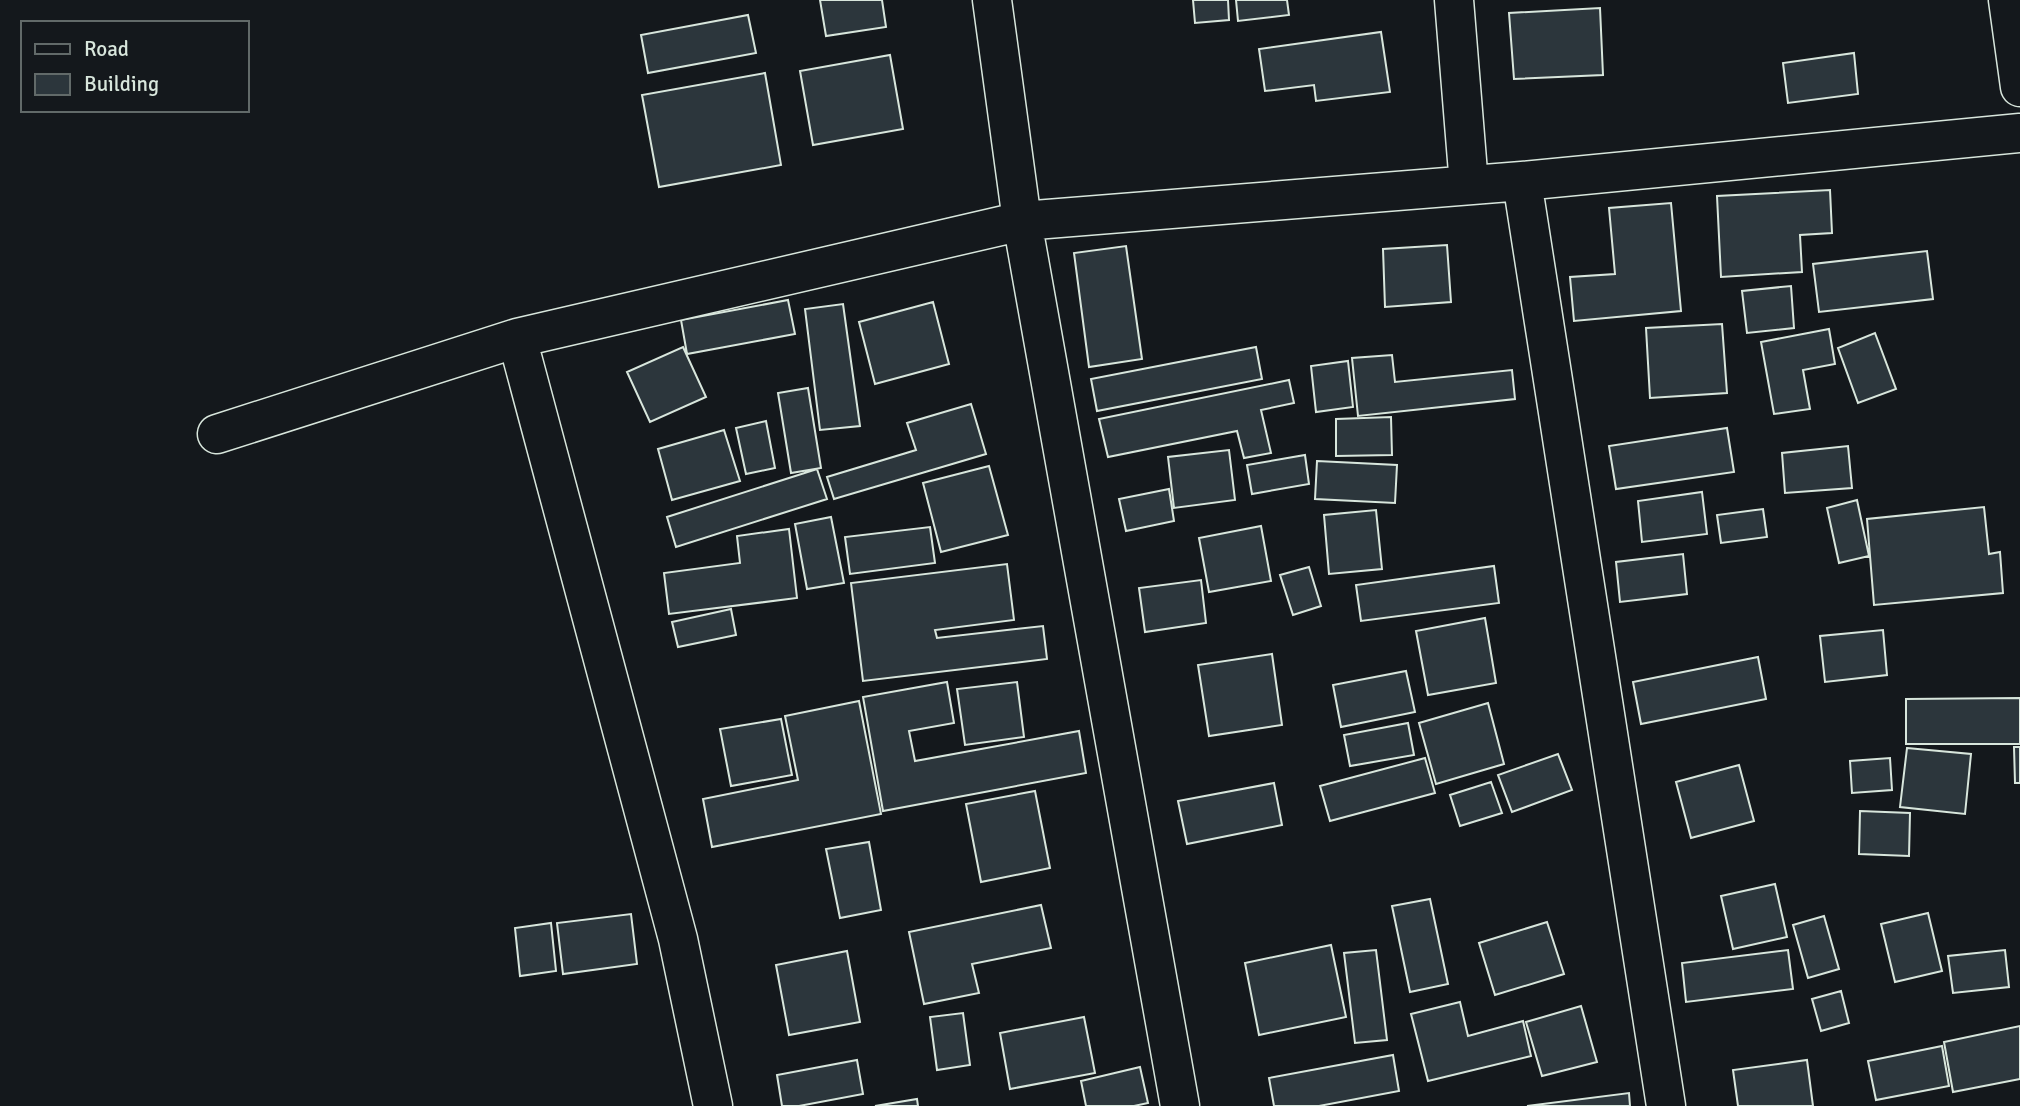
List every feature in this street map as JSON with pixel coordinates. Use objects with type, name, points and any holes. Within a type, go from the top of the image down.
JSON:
[{"type":"street","points":[[992,0],[1022,221],[1180,1106]]},
{"type":"street","points":[[1454,0],[1469,185]]},
{"type":"street","points":[[2008,0],[2020,87]]},
{"type":"street","points":[[217,434],[517,338],[1022,221],[1522,181],[2020,133]]},
{"type":"street","points":[[1522,181],[1666,1106]]},
{"type":"street","points":[[517,338],[678,939],[713,1106]]},
{"type":"building","points":[[820,0],[882,0],[886,27],[826,36]]},
{"type":"building","points":[[1193,0],[1228,0],[1229,20],[1195,23]]},
{"type":"building","points":[[1236,0],[1287,0],[1289,15],[1238,21]]},
{"type":"building","points":[[1600,8],[1603,75],[1514,79],[1509,13]]},
{"type":"building","points":[[748,15],[756,53],[648,73],[641,35]]},
{"type":"building","points":[[1381,32],[1390,92],[1316,101],[1314,85],[1265,91],[1259,49]]},
{"type":"building","points":[[1854,53],[1858,94],[1788,103],[1783,63]]},
{"type":"building","points":[[890,55],[903,129],[813,145],[800,71]]},
{"type":"building","points":[[765,73],[781,165],[659,187],[642,95]]},
{"type":"building","points":[[1830,190],[1832,233],[1800,235],[1802,272],[1721,277],[1717,196]]},
{"type":"building","points":[[1671,203],[1681,311],[1574,321],[1570,277],[1615,274],[1609,208]]},
{"type":"building","points":[[1447,245],[1451,302],[1385,307],[1383,249]]},
{"type":"building","points":[[1126,246],[1142,359],[1089,367],[1074,253]]},
{"type":"building","points":[[1927,251],[1933,299],[1819,312],[1813,264]]},
{"type":"building","points":[[1791,286],[1794,328],[1747,333],[1742,291]]},
{"type":"building","points":[[788,300],[795,334],[687,354],[681,320]]},
{"type":"building","points":[[933,302],[949,364],[875,384],[859,322]]},
{"type":"building","points":[[843,304],[860,426],[820,430],[805,309]]},
{"type":"building","points":[[1722,324],[1727,393],[1650,398],[1646,328]]},
{"type":"building","points":[[1829,329],[1835,364],[1803,370],[1810,409],[1774,414],[1761,342]]},
{"type":"building","points":[[1875,333],[1896,389],[1858,403],[1838,348]]},
{"type":"building","points":[[683,347],[706,397],[650,422],[627,372]]},
{"type":"building","points":[[1256,347],[1262,379],[1097,411],[1091,379]]},
{"type":"building","points":[[1392,355],[1395,382],[1512,370],[1515,399],[1358,416],[1352,358]]},
{"type":"building","points":[[1348,361],[1353,407],[1316,412],[1311,366]]},
{"type":"building","points":[[1289,380],[1294,403],[1261,410],[1271,453],[1244,458],[1237,431],[1108,457],[1099,419]]},
{"type":"building","points":[[808,388],[821,468],[791,473],[778,393]]},
{"type":"building","points":[[971,404],[986,454],[834,499],[827,477],[916,450],[907,423]]},
{"type":"building","points":[[1391,417],[1392,455],[1336,456],[1336,419]]},
{"type":"building","points":[[766,421],[775,468],[746,474],[736,428]]},
{"type":"building","points":[[1727,428],[1734,472],[1616,489],[1609,446]]},
{"type":"building","points":[[724,430],[740,481],[672,500],[658,449]]},
{"type":"building","points":[[1848,446],[1852,488],[1785,493],[1782,453]]},
{"type":"building","points":[[1229,450],[1235,500],[1174,508],[1168,457]]},
{"type":"building","points":[[1305,455],[1309,484],[1252,494],[1247,465]]},
{"type":"building","points":[[1317,461],[1397,465],[1395,503],[1315,499]]},
{"type":"building","points":[[989,466],[1008,535],[941,552],[923,483]]},
{"type":"building","points":[[817,469],[827,499],[676,547],[667,517]]},
{"type":"building","points":[[1169,489],[1174,521],[1126,531],[1119,499]]},
{"type":"building","points":[[1702,492],[1707,534],[1642,542],[1638,501]]},
{"type":"building","points":[[1857,500],[1869,556],[1839,563],[1827,508]]},
{"type":"building","points":[[1984,507],[1989,554],[2000,552],[2003,593],[1874,605],[1867,519]]},
{"type":"building","points":[[1763,509],[1767,537],[1721,543],[1717,515]]},
{"type":"building","points":[[1376,510],[1382,569],[1329,574],[1324,515]]},
{"type":"building","points":[[831,517],[844,583],[807,589],[795,524]]},
{"type":"building","points":[[1261,526],[1271,581],[1209,592],[1199,538]]},
{"type":"building","points":[[930,527],[935,563],[850,574],[845,537]]},
{"type":"building","points":[[789,529],[797,598],[669,614],[664,573],[740,563],[737,536]]},
{"type":"building","points":[[1683,554],[1687,594],[1620,602],[1616,562]]},
{"type":"building","points":[[1007,564],[1014,620],[935,630],[937,638],[1043,626],[1047,659],[863,681],[851,583]]},
{"type":"building","points":[[1494,566],[1499,603],[1361,621],[1356,585]]},
{"type":"building","points":[[1309,567],[1321,606],[1293,615],[1280,575]]},
{"type":"building","points":[[1201,580],[1206,623],[1145,632],[1139,588]]},
{"type":"building","points":[[731,609],[736,635],[678,647],[672,622]]},
{"type":"building","points":[[1485,618],[1496,683],[1428,695],[1416,631]]},
{"type":"building","points":[[1883,630],[1887,675],[1825,682],[1820,636]]},
{"type":"building","points":[[1272,654],[1282,725],[1209,736],[1198,665]]},
{"type":"building","points":[[1758,657],[1766,699],[1641,724],[1633,682]]},
{"type":"building","points":[[1406,671],[1415,712],[1341,727],[1333,685]]},
{"type":"building","points":[[947,682],[954,723],[909,731],[915,761],[1079,731],[1086,773],[883,811],[863,697]]},
{"type":"building","points":[[1017,682],[1024,737],[965,745],[957,689]]},
{"type":"building","points":[[2020,698],[2020,744],[1906,744],[1906,699]]},
{"type":"building","points":[[859,701],[881,814],[712,847],[703,799],[798,780],[785,716]]},
{"type":"building","points":[[1488,703],[1504,764],[1436,784],[1419,723]]},
{"type":"building","points":[[781,719],[792,775],[731,786],[720,729]]},
{"type":"building","points":[[1408,723],[1414,755],[1350,766],[1344,735]]},
{"type":"building","points":[[2014,747],[2020,747],[2020,783],[2015,783]]},
{"type":"building","points":[[1907,748],[1971,754],[1965,814],[1900,807]]},
{"type":"building","points":[[1558,754],[1572,790],[1512,812],[1498,775]]},
{"type":"building","points":[[1425,758],[1435,793],[1330,821],[1320,786]]},
{"type":"building","points":[[1890,758],[1892,790],[1852,793],[1850,761]]},
{"type":"building","points":[[1739,765],[1754,821],[1691,838],[1676,782]]},
{"type":"building","points":[[1491,782],[1502,813],[1460,826],[1450,795]]},
{"type":"building","points":[[1274,783],[1282,825],[1187,844],[1178,801]]},
{"type":"building","points":[[1035,791],[1050,868],[981,882],[966,804]]},
{"type":"building","points":[[1860,811],[1910,813],[1909,856],[1859,854]]},
{"type":"building","points":[[869,842],[881,910],[840,918],[826,849]]},
{"type":"building","points":[[1775,884],[1787,937],[1733,949],[1721,896]]},
{"type":"building","points":[[1430,899],[1448,984],[1410,992],[1392,906]]},
{"type":"building","points":[[1041,905],[1051,948],[972,964],[979,993],[924,1004],[909,932]]},
{"type":"building","points":[[1928,913],[1942,971],[1895,982],[1881,924]]},
{"type":"building","points":[[631,914],[637,964],[563,974],[557,923]]},
{"type":"building","points":[[1824,916],[1839,969],[1808,978],[1793,925]]},
{"type":"building","points":[[1547,922],[1564,974],[1495,995],[1479,943]]},
{"type":"building","points":[[551,923],[556,971],[520,976],[515,928]]},
{"type":"building","points":[[1331,945],[1346,1017],[1259,1035],[1245,963]]},
{"type":"building","points":[[1376,950],[1387,1040],[1355,1043],[1344,953]]},
{"type":"building","points":[[1788,950],[1793,989],[1686,1002],[1682,963]]},
{"type":"building","points":[[2005,950],[2009,987],[1953,993],[1948,956]]},
{"type":"building","points":[[847,951],[860,1022],[789,1035],[776,965]]},
{"type":"building","points":[[1841,991],[1849,1023],[1821,1031],[1812,999]]},
{"type":"building","points":[[1460,1002],[1468,1036],[1523,1021],[1531,1056],[1428,1081],[1411,1014]]},
{"type":"building","points":[[1581,1006],[1597,1062],[1542,1076],[1526,1022]]},
{"type":"building","points":[[963,1013],[970,1065],[937,1070],[930,1017]]},
{"type":"building","points":[[1084,1017],[1095,1073],[1010,1089],[1000,1033]]},
{"type":"building","points":[[2020,1026],[2020,1079],[1953,1092],[1944,1042]]},
{"type":"building","points":[[1942,1046],[1949,1086],[1876,1100],[1868,1061]]},
{"type":"building","points":[[1393,1055],[1399,1091],[1319,1106],[1274,1106],[1269,1078]]},
{"type":"building","points":[[857,1060],[863,1094],[799,1106],[782,1106],[777,1075]]},
{"type":"building","points":[[1807,1060],[1813,1106],[1738,1106],[1733,1070]]},
{"type":"building","points":[[1140,1067],[1148,1103],[1134,1106],[1086,1106],[1081,1081]]},
{"type":"building","points":[[1629,1093],[1630,1106],[1527,1106]]},
{"type":"building","points":[[917,1099],[918,1106],[875,1106]]}]
